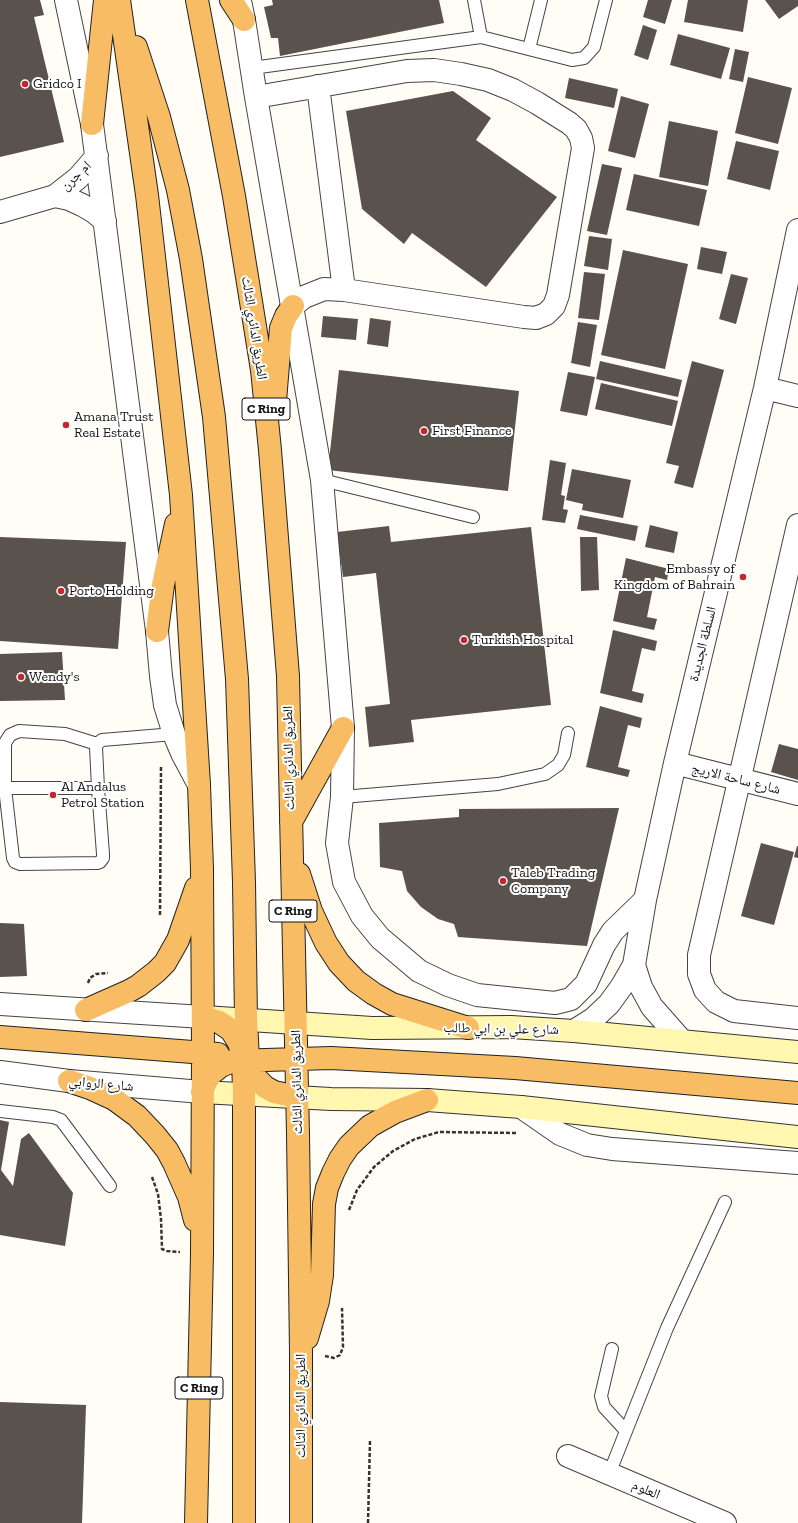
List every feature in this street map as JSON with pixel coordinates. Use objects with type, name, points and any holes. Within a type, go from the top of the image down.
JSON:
[{"type":"highway","points":[[92,124],[105,0]]},
{"type":"highway","points":[[120,0],[159,117],[178,190],[191,259],[214,417],[237,678],[244,882],[246,1019],[244,1094],[244,1523]]},
{"type":"highway","name":"C Ring","points":[[120,0],[147,195],[181,496],[199,785],[202,869],[203,1053],[202,1254],[196,1523]]},
{"type":"highway","name":"الطريق الدائري الثالث","points":[[197,0],[238,220],[262,370],[288,676],[296,1023],[301,1352],[301,1523]]},
{"type":"highway","points":[[231,0],[242,10]]},
{"type":"highway","points":[[270,450],[281,328],[286,316],[293,306]]},
{"type":"highway","points":[[157,630],[181,496]]},
{"type":"highway","points":[[291,823],[343,728]]},
{"type":"highway","points":[[292,850],[314,917],[332,954],[348,974],[363,987],[392,1004],[468,1028]]},
{"type":"highway","points":[[86,1010],[129,991],[147,980],[165,963],[178,940],[202,869]]},
{"type":"highway","points":[[203,1017],[218,1022],[231,1030],[239,1043],[254,1076],[265,1087],[274,1092],[297,1097]]},
{"type":"highway","points":[[202,1092],[206,1082],[214,1071],[221,1066],[267,1052],[279,1046],[296,1023]]},
{"type":"highway","points":[[0,1037],[203,1053],[245,1058],[331,1058],[515,1068],[798,1093]]},
{"type":"highway","points":[[69,1081],[103,1094],[125,1106],[137,1116],[167,1150],[189,1197],[194,1212],[202,1254]]},
{"type":"highway","points":[[301,1352],[311,1327],[318,1301],[322,1275],[324,1204],[327,1188],[333,1173],[349,1146],[370,1126],[395,1112],[427,1100]]},
{"type":"main road","name":"شارع علي بن ابي طالب","points":[[203,1017],[372,1028],[511,1027],[574,1031],[798,1052]]},
{"type":"main road","points":[[202,1092],[297,1097],[427,1100],[522,1107],[798,1137]]},
{"type":"street","points":[[66,0],[92,124],[97,156],[157,630],[167,735],[182,753],[199,785]]},
{"type":"street","points":[[242,10],[322,480],[343,728],[342,797],[337,843],[344,882],[362,916],[380,938],[419,971],[448,985],[477,995],[555,1003],[571,999],[586,984],[604,945],[613,932],[645,900]]},
{"type":"street","points":[[256,97],[407,71],[434,70],[461,74],[488,80],[513,90],[537,103],[568,123],[576,130],[581,138],[583,148],[558,295],[554,306],[546,314],[536,318],[524,317],[344,290],[324,289],[304,297],[293,306]]},
{"type":"street","points":[[318,86],[344,290]]},
{"type":"street","name":"ام جرن","points":[[0,212],[55,196],[78,178],[97,156]]},
{"type":"street","name":"ام جرن","points":[[55,196],[69,199],[82,205],[105,221]]},
{"type":"street","name":"السلطة الجديدة","points":[[574,1031],[593,1019],[609,1004],[622,986],[634,965],[645,900],[675,764],[765,388],[798,230]]},
{"type":"street","points":[[765,388],[798,396]]},
{"type":"street","points":[[798,525],[738,779],[699,955],[699,974],[705,990],[716,1002],[734,1011],[798,1018]]},
{"type":"street","name":"شارع ساحة الاريج","points":[[675,764],[798,794]]},
{"type":"street","name":"السلطة الجديدة","points":[[634,965],[641,987],[652,1007],[682,1041]]},
{"type":"street","points":[[0,1004],[203,1017]]},
{"type":"street","name":"شارع الروابي","points":[[0,1072],[69,1081],[202,1092]]},
{"type":"street","points":[[522,1107],[560,1134],[587,1145],[612,1149],[798,1163]]},
{"type":"street","name":"العلوم","points":[[568,1456],[725,1523]]},
{"type":"lane","points":[[474,0],[481,37]]},
{"type":"lane","points":[[529,49],[541,0]]},
{"type":"lane","points":[[252,68],[481,37],[572,60],[584,58],[594,47],[606,0]]},
{"type":"lane","points":[[322,480],[473,517]]},
{"type":"lane","points":[[97,744],[65,734],[18,731],[10,735],[5,743],[2,788],[13,858],[15,862],[20,864],[97,863],[102,860],[97,744],[102,740],[167,735]]},
{"type":"lane","points":[[342,797],[498,784],[545,774],[558,765],[564,755],[568,733]]},
{"type":"lane","points":[[2,788],[98,788]]},
{"type":"lane","points":[[0,1110],[53,1117],[61,1120],[110,1186]]},
{"type":"lane","points":[[608,1474],[667,1328],[725,1202]]},
{"type":"lane","points":[[612,1349],[601,1396],[604,1407],[626,1431]]},
{"type":"path","points":[[160,919],[167,735]]},
{"type":"path","points":[[86,1010],[90,978],[96,974],[112,973]]},
{"type":"path","points":[[348,1210],[357,1190],[374,1167],[393,1151],[415,1139],[438,1132],[522,1133]]},
{"type":"path","points":[[150,1171],[158,1194],[162,1249],[167,1251],[202,1254]]},
{"type":"path","points":[[301,1352],[334,1358],[340,1355],[343,1347],[342,1300]]},
{"type":"path","points":[[368,1523],[370,1442]]},
{"type":"building","name":"Gridco I","points":[[0,0],[40,0],[44,15],[34,17],[64,142],[0,157]]},
{"type":"building","points":[[272,0],[439,0],[444,23],[280,56],[278,38],[271,38],[264,7],[273,5]]},
{"type":"building","points":[[648,0],[672,0],[665,24],[643,17]]},
{"type":"building","points":[[688,0],[748,0],[743,32],[684,22]]},
{"type":"building","points":[[765,0],[798,0],[798,6],[779,19]]},
{"type":"building","points":[[643,25],[657,30],[648,60],[634,55]]},
{"type":"building","points":[[678,34],[730,48],[721,79],[670,65]]},
{"type":"building","points":[[735,49],[749,52],[743,82],[729,79]]},
{"type":"building","points":[[748,77],[792,88],[778,144],[735,133]]},
{"type":"building","points":[[569,78],[618,89],[614,108],[565,98]]},
{"type":"building","points":[[453,91],[491,118],[476,140],[557,197],[486,287],[412,233],[404,244],[362,209],[346,111]]},
{"type":"building","points":[[621,96],[649,104],[635,158],[608,151]]},
{"type":"building","points":[[669,121],[718,131],[708,186],[659,177]]},
{"type":"building","points":[[736,141],[779,151],[770,190],[727,179]]},
{"type":"building","points":[[602,164],[622,168],[607,235],[587,231]]},
{"type":"building","points":[[634,174],[707,190],[699,226],[626,210]]},
{"type":"building","points":[[589,236],[612,239],[608,270],[584,266]]},
{"type":"building","points":[[701,247],[727,252],[722,274],[697,269]]},
{"type":"building","points":[[623,250],[688,264],[665,369],[601,355]]},
{"type":"building","points":[[584,272],[605,274],[599,320],[578,318]]},
{"type":"building","points":[[731,274],[748,278],[736,324],[719,319]]},
{"type":"building","points":[[323,316],[358,319],[356,340],[321,337]]},
{"type":"building","points":[[370,318],[391,321],[388,347],[367,344]]},
{"type":"building","points":[[578,322],[597,325],[590,367],[571,363]]},
{"type":"building","points":[[600,361],[682,380],[678,397],[596,379]]},
{"type":"building","points":[[692,361],[724,370],[693,488],[674,483],[679,466],[666,463]]},
{"type":"building","name":"First Finance","points":[[339,370],[519,391],[508,491],[328,470]]},
{"type":"building","points":[[568,372],[595,377],[587,416],[560,411]]},
{"type":"building","points":[[601,383],[678,401],[672,426],[595,409]]},
{"type":"building","points":[[550,460],[566,463],[561,495],[565,496],[563,509],[568,510],[565,523],[542,520]]},
{"type":"building","points":[[572,469],[631,480],[623,518],[582,510],[583,504],[566,500]]},
{"type":"building","points":[[580,515],[638,526],[635,541],[577,529]]},
{"type":"building","points":[[650,525],[678,532],[674,553],[645,547]]},
{"type":"building","name":"Turkish Hospital","points":[[389,526],[391,542],[531,527],[551,705],[411,720],[414,742],[369,747],[365,707],[390,704],[376,573],[343,577],[337,532]]},
{"type":"building","name":"Porto Holding","points":[[0,537],[126,542],[118,649],[0,641]]},
{"type":"building","points":[[580,537],[597,537],[599,590],[581,591]]},
{"type":"building","points":[[626,558],[669,569],[667,580],[655,577],[647,617],[657,619],[654,630],[613,621]]},
{"type":"building","points":[[613,630],[657,641],[655,651],[642,648],[632,691],[644,694],[642,703],[600,693]]},
{"type":"building","points":[[62,652],[65,700],[0,701],[0,654]]},
{"type":"building","points":[[600,706],[642,718],[640,728],[628,725],[618,767],[630,770],[628,777],[586,767]]},
{"type":"building","points":[[779,744],[798,749],[798,780],[771,772]]},
{"type":"building","name":"Taleb Trading Company","points":[[619,808],[587,946],[458,937],[454,924],[438,919],[421,907],[407,891],[402,871],[380,867],[379,823],[459,817],[459,809]]},
{"type":"building","points":[[761,843],[794,852],[774,925],[741,916]]},
{"type":"building","points":[[798,846],[798,858],[794,857]]},
{"type":"building","points":[[0,923],[24,924],[27,976],[0,977]]},
{"type":"building","points":[[0,1120],[9,1122],[1,1170],[13,1186],[21,1139],[29,1133],[73,1193],[65,1246],[0,1235]]},
{"type":"building","points":[[0,1402],[86,1405],[82,1523],[0,1523]]},
{"type":"place","name":"Gridco I","points":[[25,84]]},
{"type":"place","name":"Amana Trust Real Estate","points":[[66,425]]},
{"type":"place","name":"First Finance","points":[[424,431]]},
{"type":"place","name":"Embassy of Kingdom of Bahrain","points":[[743,577]]},
{"type":"place","name":"Porto Holding","points":[[61,591]]},
{"type":"place","name":"Turkish Hospital","points":[[464,640]]},
{"type":"place","name":"Wendy's","points":[[21,677]]},
{"type":"place","name":"Al Andalus Petrol Station","points":[[53,795]]},
{"type":"place","name":"Taleb Trading Company","points":[[503,881]]}]
